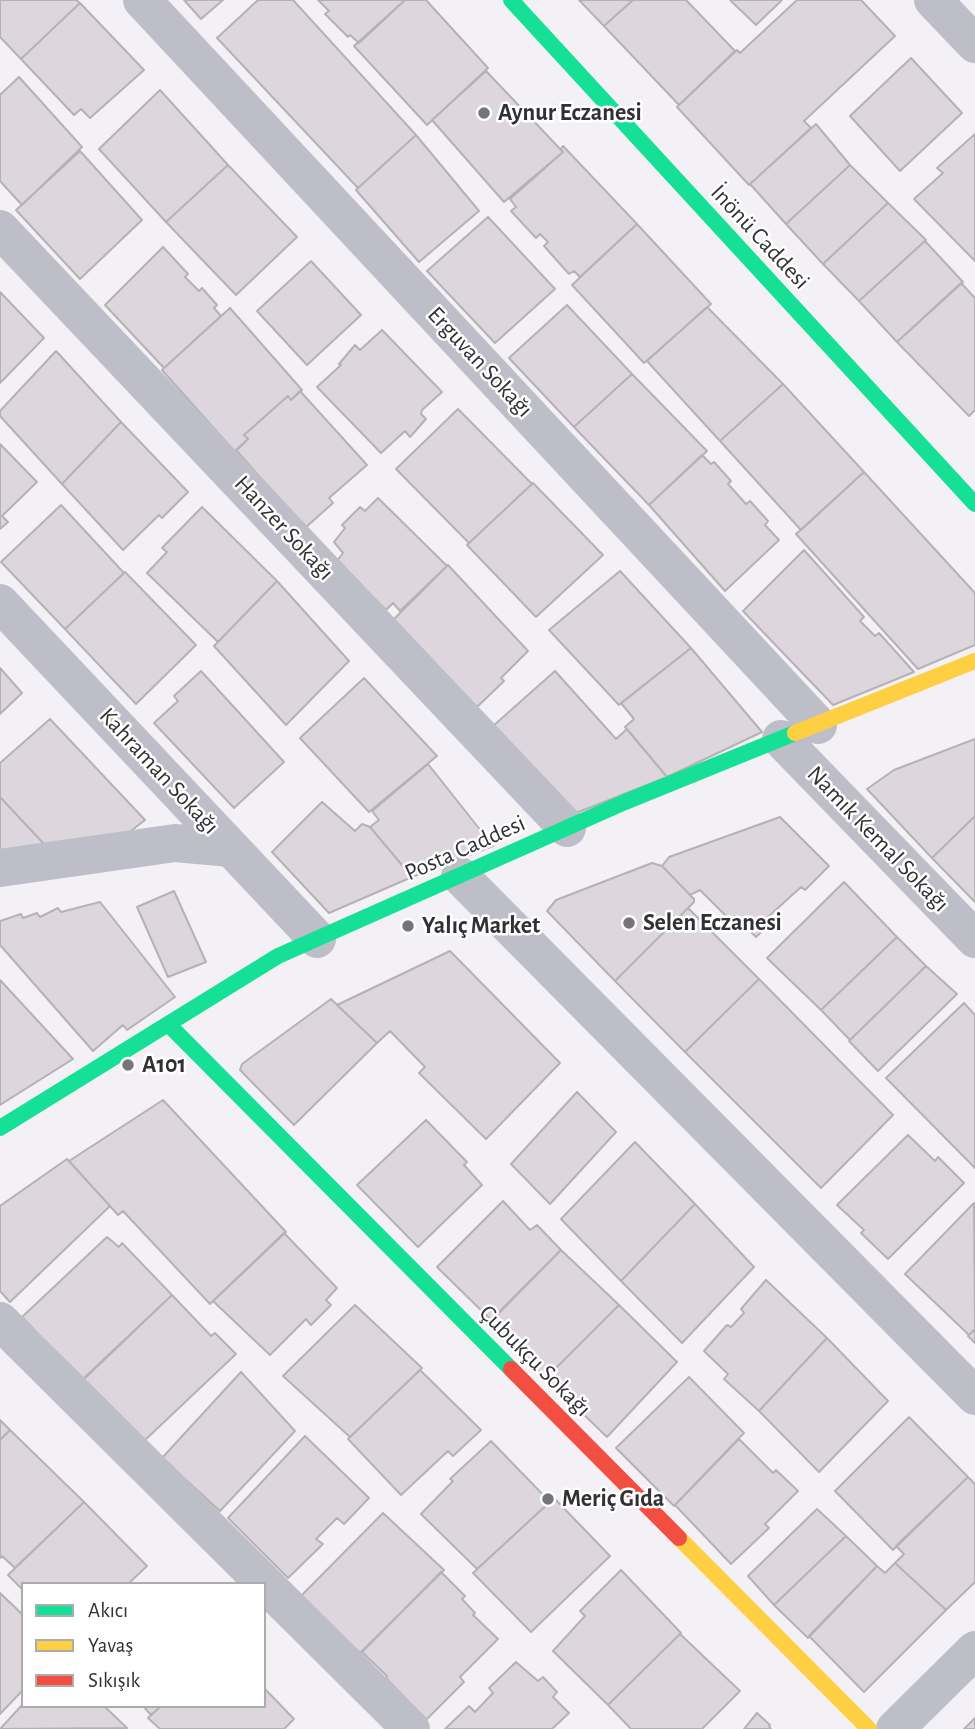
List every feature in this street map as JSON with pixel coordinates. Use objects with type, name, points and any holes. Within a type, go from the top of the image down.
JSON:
[{"type":"street","name":"Erguvan Sokağı","points":[[142,0],[818,725]]},
{"type":"street","name":"İnönü Caddesi","points":[[511,0],[975,504]]},
{"type":"street","points":[[933,0],[975,44]]},
{"type":"street","name":"Hanzer Sokağı","points":[[0,229],[567,828]]},
{"type":"street","name":"Kahraman Sokağı","points":[[0,603],[317,939]]},
{"type":"street","name":"Posta Caddesi","points":[[0,1128],[278,956],[625,802],[975,661]]},
{"type":"street","name":"Namık Kemal Sokağı","points":[[781,739],[975,939]]},
{"type":"street","points":[[0,868],[175,843],[231,848]]},
{"type":"street","points":[[460,876],[975,1396]]},
{"type":"street","name":"Çubukçu Sokağı","points":[[168,1024],[869,1729]]},
{"type":"street","points":[[0,1321],[263,1582]]},
{"type":"street","points":[[266,1585],[411,1729]]},
{"type":"street","points":[[895,1729],[975,1650]]},
{"type":"building","points":[[0,0],[76,0],[80,3],[21,59],[0,37]]},
{"type":"building","points":[[184,0],[223,0],[201,19]]},
{"type":"building","points":[[258,0],[293,0],[416,135],[358,188],[217,38]]},
{"type":"building","points":[[318,0],[405,0],[359,43],[350,35],[348,37],[325,14],[329,11]]},
{"type":"building","points":[[405,0],[426,0],[488,68],[427,125],[354,46]]},
{"type":"building","points":[[579,0],[633,0],[604,26]]},
{"type":"building","points":[[633,0],[686,0],[735,51],[679,105],[604,26]]},
{"type":"building","points":[[730,0],[782,0],[756,25]]},
{"type":"building","points":[[797,0],[861,0],[895,36],[804,121],[811,128],[749,185],[677,107],[737,50],[740,53]]},
{"type":"building","points":[[80,3],[144,70],[90,118],[81,109],[74,115],[21,59]]},
{"type":"building","points":[[911,58],[962,113],[900,171],[850,116]]},
{"type":"building","points":[[486,71],[563,152],[504,202],[432,120]]},
{"type":"building","points":[[19,77],[82,147],[22,205],[0,181],[0,95]]},
{"type":"building","points":[[160,90],[228,165],[166,222],[99,149]]},
{"type":"building","points":[[816,124],[850,165],[786,224],[750,184]]},
{"type":"building","points":[[975,134],[975,261],[914,199],[943,173],[937,168]]},
{"type":"building","points":[[416,135],[479,211],[419,262],[356,190]]},
{"type":"building","points":[[563,146],[637,224],[580,277],[574,271],[569,274],[544,246],[548,242],[540,234],[536,238],[511,211],[516,207],[510,199],[563,152]]},
{"type":"building","points":[[80,151],[142,220],[80,279],[16,210]]},
{"type":"building","points":[[228,165],[297,237],[236,295],[166,222]]},
{"type":"building","points":[[850,165],[888,203],[823,264],[786,224]]},
{"type":"building","points":[[888,203],[926,240],[859,301],[823,264]]},
{"type":"building","points":[[488,217],[555,289],[495,343],[427,271]]},
{"type":"building","points":[[637,224],[711,304],[644,363],[572,285]]},
{"type":"building","points":[[925,241],[963,282],[897,342],[859,301]]},
{"type":"building","points":[[163,247],[188,274],[185,277],[199,291],[202,288],[217,305],[214,308],[221,316],[164,368],[105,305]]},
{"type":"building","points":[[311,261],[361,315],[307,365],[257,311]]},
{"type":"building","points":[[961,283],[975,298],[975,410],[969,416],[897,342]]},
{"type":"building","points":[[0,292],[44,338],[0,383]]},
{"type":"building","points":[[567,305],[632,374],[574,427],[509,358]]},
{"type":"building","points":[[707,307],[783,384],[720,441],[647,361]]},
{"type":"building","points":[[230,308],[302,390],[291,400],[288,396],[244,435],[248,439],[235,452],[162,370]]},
{"type":"building","points":[[382,330],[442,392],[422,410],[421,414],[426,419],[410,437],[405,431],[381,453],[317,387],[341,365],[339,364],[355,345],[360,350]]},
{"type":"building","points":[[56,351],[121,422],[62,484],[0,416],[0,411]]},
{"type":"building","points":[[632,374],[707,451],[649,505],[574,427]]},
{"type":"building","points":[[783,384],[864,472],[801,530],[720,441]]},
{"type":"building","points":[[300,391],[367,465],[329,498],[333,503],[305,528],[236,450],[248,439],[244,435],[288,396],[291,400]]},
{"type":"building","points":[[458,409],[532,484],[469,543],[396,469]]},
{"type":"building","points":[[121,422],[188,492],[162,518],[159,515],[123,550],[62,484]]},
{"type":"building","points":[[0,444],[37,482],[2,516],[8,522],[0,529]]},
{"type":"building","points":[[702,455],[711,464],[714,462],[731,481],[728,484],[746,504],[750,501],[768,521],[765,525],[779,540],[725,591],[649,505]]},
{"type":"building","points":[[864,472],[975,593],[975,645],[918,669],[796,534]]},
{"type":"building","points":[[533,483],[603,555],[536,617],[467,545]]},
{"type":"building","points":[[378,498],[447,566],[400,611],[393,603],[386,610],[337,561],[343,553],[334,542],[345,528],[342,525],[360,507],[365,511]]},
{"type":"building","points":[[61,505],[124,573],[65,629],[1,562]]},
{"type":"building","points":[[202,507],[277,581],[218,642],[147,573],[167,552],[162,548]]},
{"type":"building","points":[[804,550],[864,617],[860,621],[875,636],[879,633],[914,672],[833,705],[743,611]]},
{"type":"building","points":[[448,565],[528,651],[501,678],[504,681],[476,708],[393,620]]},
{"type":"building","points":[[620,571],[691,648],[619,705],[549,630]]},
{"type":"building","points":[[125,572],[196,645],[136,704],[65,629]]},
{"type":"building","points":[[277,581],[349,661],[286,725],[214,646]]},
{"type":"building","points":[[691,648],[762,732],[667,777],[625,727],[634,719],[621,703]]},
{"type":"building","points":[[0,668],[22,693],[0,714]]},
{"type":"building","points":[[201,671],[284,762],[234,808],[154,723],[178,701],[174,696]]},
{"type":"building","points":[[555,671],[616,739],[627,729],[667,777],[571,815],[493,726]]},
{"type":"building","points":[[364,678],[437,756],[369,812],[300,738]]},
{"type":"building","points":[[50,719],[145,820],[122,838],[44,844],[0,797],[0,763]]},
{"type":"building","points":[[975,739],[975,816],[932,858],[867,789],[894,770]]},
{"type":"building","points":[[428,764],[493,846],[412,877],[370,827],[379,820],[372,811]]},
{"type":"building","points":[[0,797],[44,844],[0,856]]},
{"type":"building","points":[[322,802],[355,831],[362,824],[370,827],[412,877],[329,913],[272,852]]},
{"type":"building","points":[[975,816],[975,902],[932,858]]},
{"type":"building","points":[[780,817],[829,866],[805,890],[801,887],[768,917],[773,921],[756,937],[735,916],[730,920],[700,890],[690,895],[662,866],[669,857]]},
{"type":"building","points":[[652,863],[662,866],[694,902],[615,981],[547,911],[556,900]]},
{"type":"building","points":[[844,882],[897,937],[821,1010],[767,958]]},
{"type":"building","points":[[174,891],[206,962],[168,977],[137,907]]},
{"type":"building","points":[[100,902],[175,997],[127,1030],[123,1025],[93,1051],[0,945],[0,921],[21,914],[23,918],[37,913],[40,917],[58,908],[61,912]]},
{"type":"building","points":[[688,908],[759,979],[685,1052],[615,981]]},
{"type":"building","points":[[897,937],[926,966],[850,1040],[821,1010]]},
{"type":"building","points":[[450,951],[560,1063],[486,1139],[419,1073],[425,1067],[390,1031],[377,1043],[337,1005]]},
{"type":"building","points":[[926,966],[957,994],[878,1071],[849,1041]]},
{"type":"building","points":[[759,979],[893,1115],[821,1188],[685,1052]]},
{"type":"building","points":[[0,980],[73,1059],[0,1105]]},
{"type":"building","points":[[331,999],[377,1043],[294,1125],[240,1070],[242,1064]]},
{"type":"building","points":[[964,1003],[975,1015],[975,1168],[886,1078]]},
{"type":"building","points":[[577,1092],[616,1132],[550,1204],[511,1164]]},
{"type":"building","points":[[163,1100],[286,1232],[210,1304],[123,1211],[118,1215],[69,1161]]},
{"type":"building","points":[[426,1120],[467,1162],[464,1165],[482,1185],[418,1247],[357,1185]]},
{"type":"building","points":[[908,1135],[935,1161],[938,1157],[964,1183],[888,1259],[861,1233],[864,1230],[837,1205]]},
{"type":"building","points":[[635,1142],[695,1204],[621,1281],[561,1219]]},
{"type":"building","points":[[67,1159],[110,1206],[10,1302],[0,1291],[0,1206]]},
{"type":"building","points":[[503,1201],[530,1230],[537,1225],[561,1250],[491,1320],[437,1267]]},
{"type":"building","points":[[974,1203],[975,1329],[969,1335],[905,1274]]},
{"type":"building","points":[[695,1204],[754,1267],[682,1343],[621,1281]]},
{"type":"building","points":[[284,1233],[337,1288],[326,1300],[331,1305],[311,1325],[306,1319],[270,1355],[213,1301]]},
{"type":"building","points":[[107,1237],[119,1247],[122,1243],[172,1295],[82,1381],[22,1317]]},
{"type":"building","points":[[561,1250],[619,1305],[546,1378],[489,1323]]},
{"type":"building","points":[[766,1280],[827,1338],[759,1411],[724,1379],[728,1374],[704,1351],[727,1325],[731,1327],[744,1313],[741,1309]]},
{"type":"building","points":[[172,1295],[211,1336],[215,1333],[236,1354],[144,1441],[83,1379]]},
{"type":"building","points":[[355,1305],[422,1368],[350,1437],[283,1376]]},
{"type":"building","points":[[619,1305],[677,1362],[607,1437],[546,1378]]},
{"type":"building","points":[[975,1329],[975,1343],[968,1336]]},
{"type":"building","points":[[827,1338],[888,1401],[819,1472],[759,1411]]},
{"type":"building","points":[[420,1370],[481,1430],[453,1456],[448,1451],[401,1495],[348,1439]]},
{"type":"building","points":[[241,1372],[295,1431],[220,1511],[162,1458]]},
{"type":"building","points":[[689,1377],[744,1433],[674,1506],[616,1448]]},
{"type":"building","points":[[909,1417],[968,1477],[893,1550],[835,1491]]},
{"type":"building","points":[[0,1420],[10,1430],[0,1440]]},
{"type":"building","points":[[10,1430],[84,1502],[15,1568],[2,1556],[0,1558],[0,1440]]},
{"type":"building","points":[[305,1436],[369,1498],[344,1524],[337,1518],[316,1539],[323,1544],[288,1578],[228,1518]]},
{"type":"building","points":[[739,1439],[773,1473],[776,1470],[798,1491],[765,1524],[769,1528],[731,1564],[675,1505]]},
{"type":"building","points":[[491,1441],[550,1502],[477,1569],[421,1514],[453,1481],[450,1479]]},
{"type":"building","points":[[968,1477],[975,1484],[975,1582],[946,1610],[895,1563],[904,1554],[896,1546]]},
{"type":"building","points":[[554,1498],[610,1556],[531,1632],[473,1573]]},
{"type":"building","points":[[84,1502],[147,1566],[130,1582],[21,1582],[21,1588],[8,1575]]},
{"type":"building","points":[[817,1509],[846,1536],[774,1605],[748,1576]]},
{"type":"building","points":[[383,1513],[444,1570],[360,1653],[300,1597]]},
{"type":"building","points":[[846,1536],[877,1566],[808,1638],[774,1605]]},
{"type":"building","points":[[895,1563],[946,1610],[864,1692],[809,1636],[877,1566],[885,1573]]},
{"type":"building","points":[[621,1570],[681,1633],[608,1705],[553,1651],[585,1616],[580,1611]]},
{"type":"building","points":[[441,1572],[465,1596],[462,1599],[475,1613],[473,1615],[498,1639],[460,1677],[464,1682],[426,1720],[362,1652]]},
{"type":"building","points":[[0,1593],[21,1613],[21,1692],[0,1714]]},
{"type":"building","points":[[680,1634],[740,1691],[702,1729],[631,1729],[608,1705]]},
{"type":"building","points":[[516,1662],[538,1681],[543,1677],[557,1692],[553,1697],[569,1713],[552,1729],[445,1729],[469,1706],[475,1712],[493,1693],[489,1688]]},
{"type":"building","points":[[266,1690],[294,1719],[284,1729],[160,1729],[148,1718],[159,1708],[266,1708]]},
{"type":"building","points":[[21,1706],[106,1708],[127,1728],[0,1729]]},
{"type":"building","points":[[145,1708],[159,1708],[151,1715]]},
{"type":"building","points":[[757,1713],[770,1725],[771,1729],[744,1729]]},
{"type":"building","points":[[975,1718],[975,1729],[964,1729]]},
{"type":"traffic: fast","points":[[511,0],[975,504]]},
{"type":"traffic: fast","points":[[0,1128],[278,956],[625,802],[795,733]]},
{"type":"traffic: fast","points":[[168,1024],[511,1369]]},
{"type":"traffic: slow","points":[[795,733],[975,661]]},
{"type":"traffic: slow","points":[[679,1538],[869,1729]]},
{"type":"traffic: jam","points":[[511,1369],[679,1538]]},
{"type":"place","name":"Aynur Eczanesi","points":[[484,113]]},
{"type":"place","name":"Selen Eczanesi","points":[[629,923]]},
{"type":"place","name":"Yalıç Market","points":[[408,926]]},
{"type":"place","name":"A101","points":[[128,1065]]},
{"type":"place","name":"Meriç Gıda","points":[[548,1499]]}]
